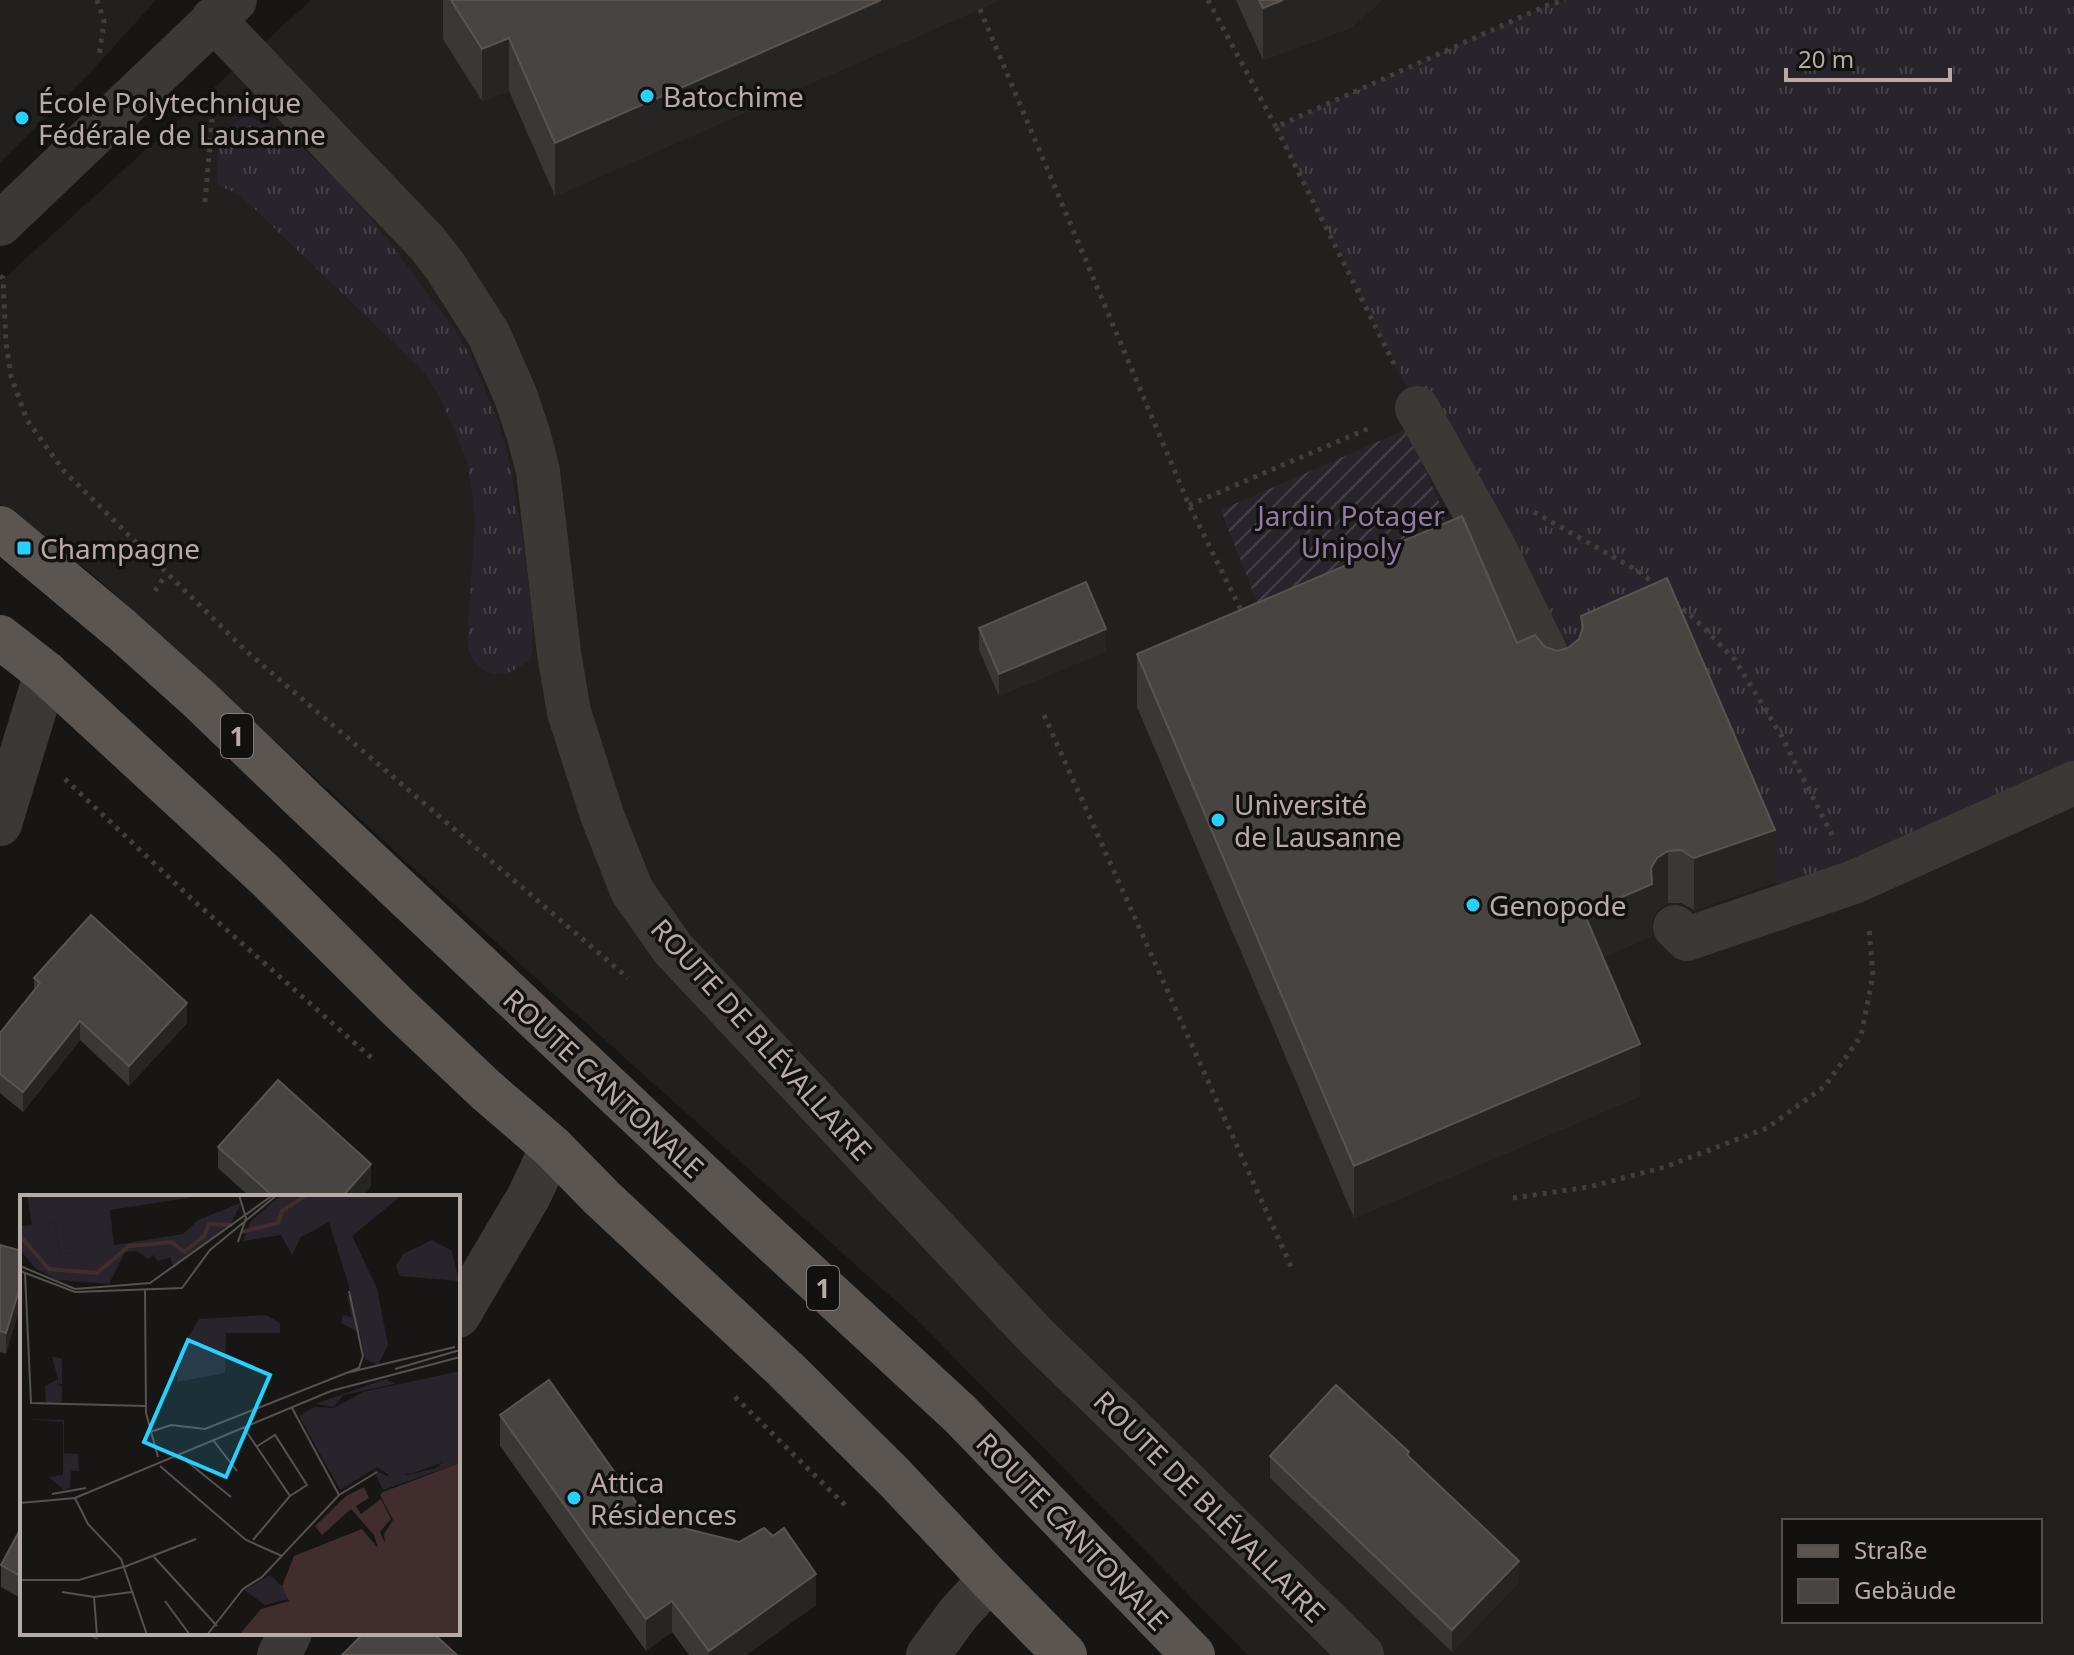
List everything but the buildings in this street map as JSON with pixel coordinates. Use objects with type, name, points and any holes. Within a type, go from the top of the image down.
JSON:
[{"type":"main road","name":"ROUTE CANTONALE","points":[[0,528],[199,699],[751,1221],[960,1414],[1193,1655]]},
{"type":"main road","points":[[0,637],[46,673],[266,876],[442,1049],[552,1147],[895,1478],[1065,1655]]},
{"type":"street","points":[[0,224],[224,9]]},
{"type":"street","name":"ROUTE DE BLÉVALLAIRE","points":[[224,9],[427,243],[489,335],[516,397],[538,471],[557,641],[569,712],[602,815],[632,891],[673,949],[1037,1337],[1362,1655]]},
{"type":"street","points":[[1417,408],[1495,549],[1558,678]]},
{"type":"street","points":[[0,824],[46,673]]},
{"type":"street","points":[[1675,927],[1687,939],[1854,882],[2074,783]]},
{"type":"street","points":[[460,1313],[529,1196],[552,1147]]},
{"type":"street","points":[[928,1655],[958,1614],[990,1579]]},
{"type":"street","points":[[279,1655],[289,1635]]},
{"type":"path","points":[[976,0],[1189,505],[1248,625]]},
{"type":"path","points":[[1189,505],[1417,408],[1276,127],[1208,0]]},
{"type":"path","points":[[1276,127],[1565,0]]},
{"type":"path","points":[[205,202],[212,119]]},
{"type":"path","points":[[3,278],[11,376],[27,420],[63,470],[166,574],[245,650],[638,986],[673,949]]},
{"type":"path","points":[[1523,506],[1640,572],[1663,592]]},
{"type":"path","points":[[149,598],[166,574]]},
{"type":"path","points":[[1513,1198],[1589,1187],[1665,1167],[1767,1128],[1825,1086],[1861,1036],[1873,975],[1868,915],[1854,882],[1781,735],[1735,660],[1675,602]]},
{"type":"path","points":[[1044,715],[1293,1271]]},
{"type":"shaded area","name":"École Polytechnique Fédérale de Lausanne","points":[[0,0],[156,0],[90,73],[0,163]]},
{"type":"shaded area","name":"Université de Lausanne","points":[[311,0],[2074,0],[2074,1655],[1248,1655],[916,1319],[420,874],[96,577],[0,503],[0,282]]},
{"type":"green space","points":[[1565,0],[2074,0],[2074,783],[1854,882],[1776,883],[1667,631],[1558,678],[1417,408],[1276,127]]},
{"type":"green space","points":[[245,115],[282,131],[350,190],[453,327],[470,355],[497,419],[509,460],[524,549],[533,621],[531,659],[513,671],[500,674],[481,668],[472,658],[467,645],[475,519],[472,493],[467,461],[438,394],[423,371],[240,195],[217,185],[219,135]]},
{"type":"green space","name":"Jardin Potager Unipoly","points":[[1407,429],[1464,559],[1273,643],[1221,510]]},
{"type":"place","name":"Batochime","points":[[647,96]]},
{"type":"place","name":"École Polytechnique Fédérale de Lausanne","points":[[22,118]]},
{"type":"place","name":"Champagne","points":[[24,548]]},
{"type":"place","name":"Université de Lausanne","points":[[1218,820]]},
{"type":"place","name":"Genopode","points":[[1473,905]]},
{"type":"place","name":"Attica Résidences","points":[[574,1498]]}]
